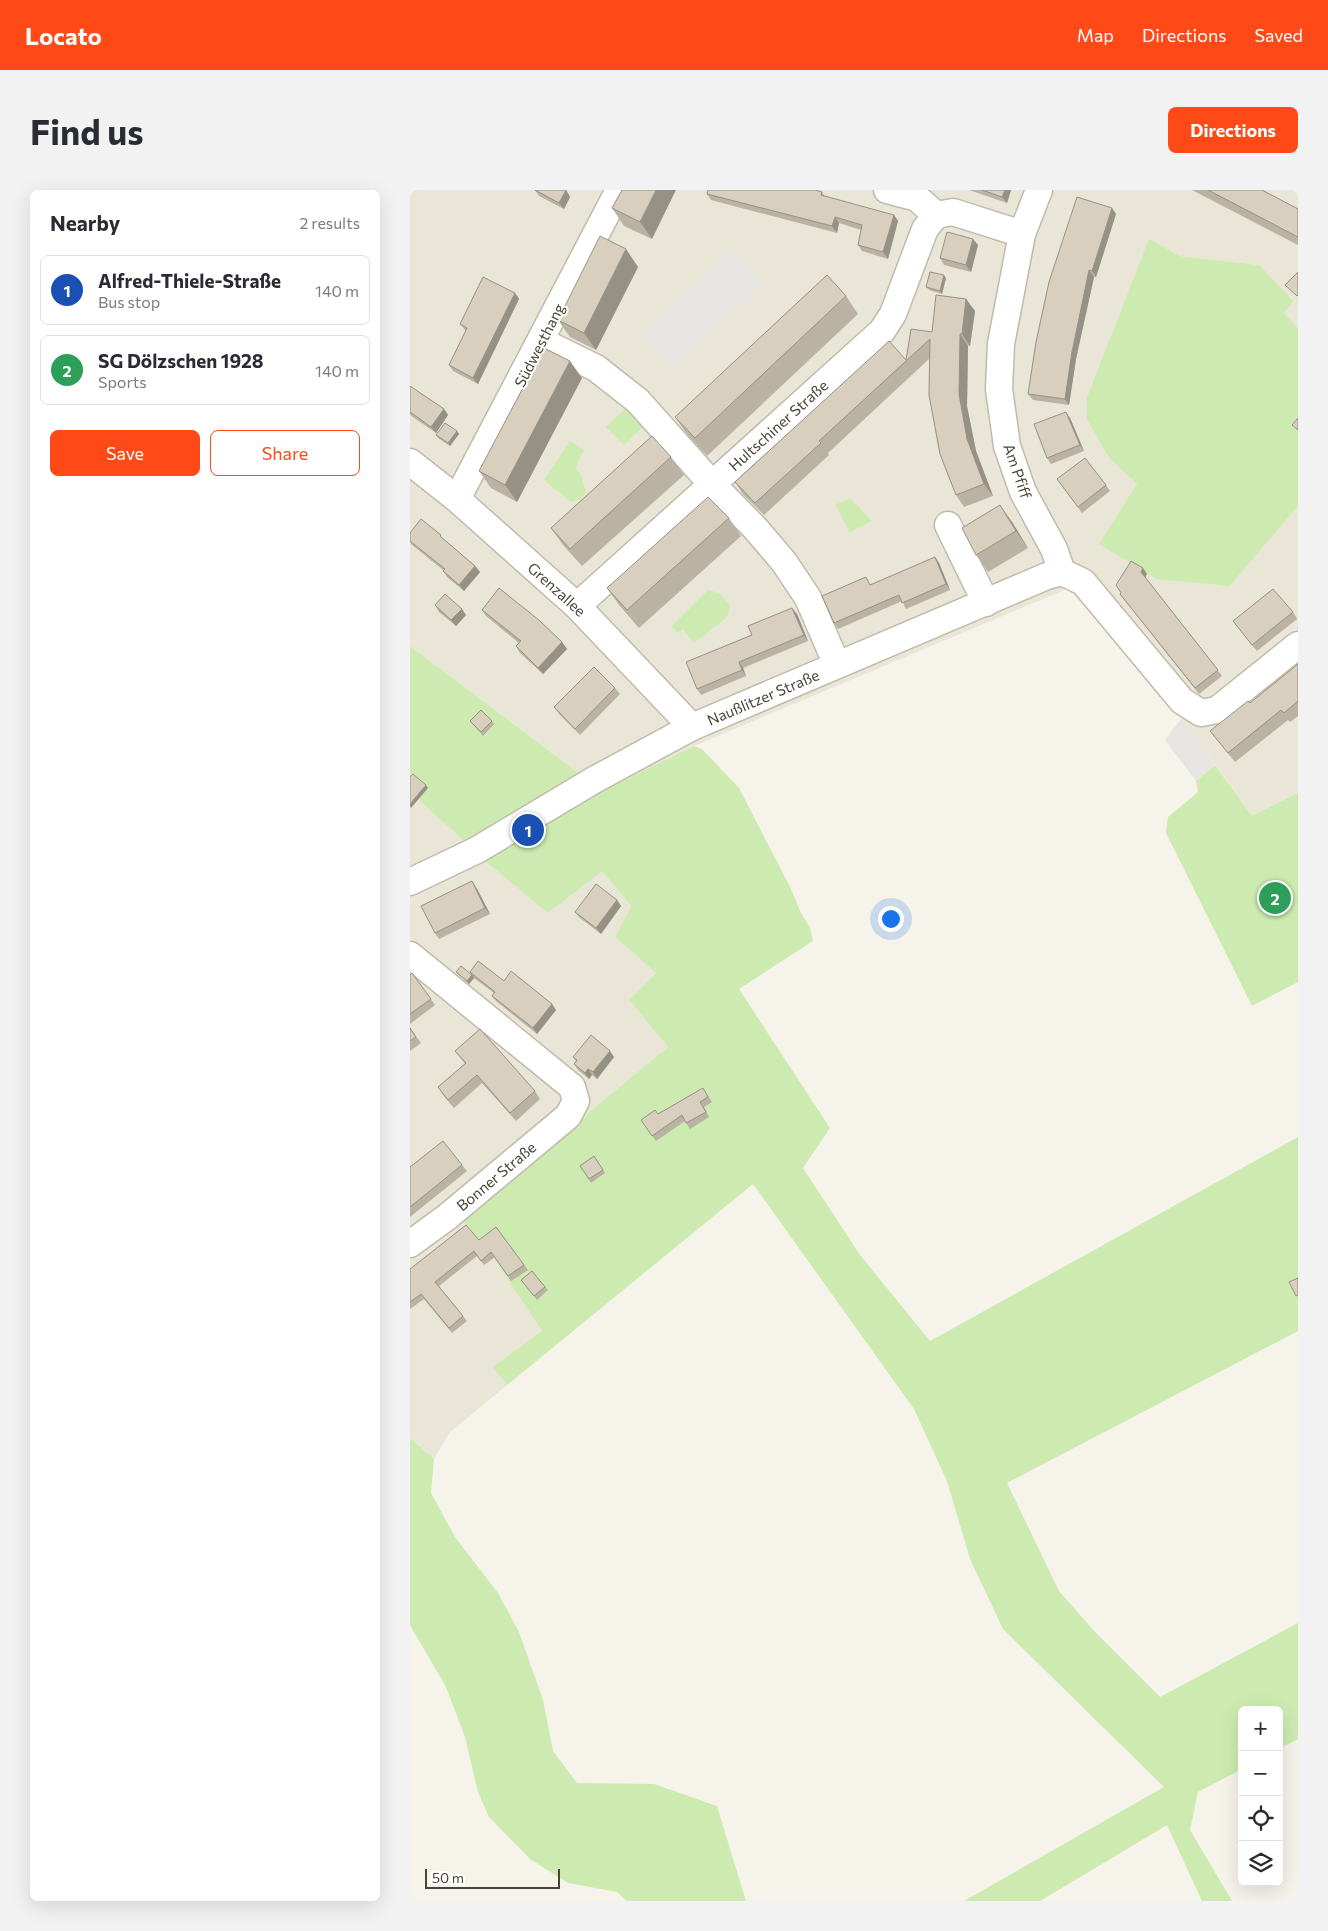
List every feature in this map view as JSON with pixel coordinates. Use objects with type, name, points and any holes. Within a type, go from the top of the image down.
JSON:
[{"type":"street","name":"Südwesthang","points":[[457,499],[619,190]]},
{"type":"street","points":[[887,190],[917,198],[936,215],[953,212],[1022,234]]},
{"type":"street","name":"Am Pfiff","points":[[1039,190],[1022,234],[1001,344],[999,390],[1007,446],[1023,492],[1054,549],[1062,572]]},
{"type":"street","name":"Hultschiner Straße","points":[[578,606],[882,330],[894,314],[925,229],[936,215]]},
{"type":"street","points":[[541,341],[596,368],[638,401],[784,562],[808,598],[837,665]]},
{"type":"street","name":"Grenzallee","points":[[410,462],[457,499],[578,606],[692,727]]},
{"type":"street","points":[[948,525],[986,602]]},
{"type":"street","points":[[1062,572],[1083,582],[1182,701],[1201,713],[1217,710],[1298,646]]},
{"type":"street","name":"Naußlitzer Straße","points":[[410,882],[477,850],[594,780],[692,727],[1047,576],[1062,572]]},
{"type":"street","name":"Bonner Straße","points":[[410,955],[572,1087],[576,1101],[568,1116],[447,1217],[410,1244]]},
{"type":"shaded area","points":[[410,190],[1298,190],[1298,328],[1284,313],[1259,265],[1180,256],[1149,240],[1087,397],[1087,420],[1109,458],[1137,484],[1230,586],[1298,506],[1298,793],[1252,816],[1182,718],[1069,588],[694,746],[602,791],[410,646]]},
{"type":"shaded area","points":[[732,249],[765,283],[674,369],[642,335]]},
{"type":"shaded area","points":[[1182,718],[1215,765],[1196,781],[1165,740]]},
{"type":"shaded area","points":[[410,792],[487,862],[602,871],[631,906],[615,937],[656,973],[629,1000],[668,1047],[461,1218],[494,1259],[542,1331],[494,1367],[507,1385],[449,1433],[434,1459],[410,1438]]},
{"type":"green space","points":[[1149,239],[1180,256],[1259,265],[1293,301],[1284,313],[1298,328],[1298,506],[1230,586],[1157,579],[1099,544],[1137,484],[1109,458],[1087,420],[1087,397]]},
{"type":"green space","points":[[631,403],[649,421],[624,445],[606,427]]},
{"type":"green space","points":[[570,441],[584,450],[575,469],[580,473],[586,492],[581,499],[571,502],[544,480]]},
{"type":"green space","points":[[850,498],[872,521],[850,532],[835,505]]},
{"type":"green space","points":[[708,590],[719,593],[730,605],[727,617],[694,643],[683,629],[677,633],[672,626]]},
{"type":"green space","points":[[410,646],[602,791],[694,746],[702,749],[739,788],[810,928],[813,941],[739,989],[830,1128],[803,1168],[860,1255],[930,1341],[1298,1137],[1298,1331],[1007,1483],[1059,1591],[1095,1632],[1160,1697],[1298,1623],[1298,1739],[1283,1747],[1283,1706],[1238,1706],[1238,1771],[1198,1792],[1190,1830],[1232,1901],[1202,1901],[1167,1825],[1040,1901],[964,1901],[1164,1787],[1003,1629],[970,1559],[947,1481],[914,1409],[753,1184],[507,1385],[493,1367],[542,1331],[494,1259],[461,1218],[668,1047],[629,1000],[656,973],[615,937],[631,906],[602,871],[548,913],[487,862],[410,792]]},
{"type":"green space","points":[[1215,765],[1252,816],[1298,793],[1298,982],[1252,1006],[1166,833],[1168,817],[1198,792],[1196,781]]},
{"type":"green space","points":[[410,1438],[434,1459],[431,1493],[455,1537],[498,1593],[519,1632],[543,1700],[553,1751],[577,1783],[654,1784],[717,1806],[746,1901],[627,1901],[617,1892],[568,1883],[530,1859],[489,1817],[478,1792],[465,1737],[446,1687],[410,1625]]},
{"type":"building","points":[[535,190],[566,190],[559,203]]},
{"type":"building","points":[[622,190],[656,190],[640,222],[612,208]]},
{"type":"building","points":[[708,190],[815,190],[822,192],[821,195],[894,215],[883,252],[858,245],[862,225],[835,217],[832,226],[707,194]]},
{"type":"building","points":[[982,190],[1005,190],[1002,197]]},
{"type":"building","points":[[1208,190],[1262,190],[1298,209],[1298,237]]},
{"type":"building","points":[[1077,197],[1112,208],[1092,271],[1089,270],[1072,352],[1065,399],[1028,394],[1036,342],[1049,282]]},
{"type":"building","points":[[947,232],[973,239],[966,265],[940,258]]},
{"type":"building","points":[[600,236],[626,249],[584,333],[558,320]]},
{"type":"building","points":[[930,272],[944,275],[940,291],[926,287]]},
{"type":"building","points":[[1298,272],[1298,295],[1297,296],[1285,285]]},
{"type":"building","points":[[827,275],[846,296],[695,438],[675,417]]},
{"type":"building","points":[[483,277],[515,293],[473,378],[449,365],[467,328],[460,324]]},
{"type":"building","points":[[936,295],[966,299],[962,334],[960,334],[959,394],[967,439],[984,484],[956,495],[940,454],[929,395],[930,339],[755,503],[735,482],[889,341],[906,360],[911,329],[932,332]]},
{"type":"building","points":[[544,348],[570,361],[505,485],[479,471]]},
{"type":"building","points":[[410,386],[444,409],[431,427],[410,412]]},
{"type":"building","points":[[1066,412],[1080,445],[1047,458],[1034,424]]},
{"type":"building","points":[[1298,418],[1298,430],[1292,425]]},
{"type":"building","points":[[445,423],[457,431],[448,443],[436,435]]},
{"type":"building","points":[[652,436],[671,457],[570,549],[551,528]]},
{"type":"building","points":[[1085,458],[1106,485],[1078,507],[1057,479]]},
{"type":"building","points":[[708,497],[729,518],[627,610],[607,588]]},
{"type":"building","points":[[1000,505],[1016,531],[976,555],[962,528]]},
{"type":"building","points":[[421,519],[475,566],[459,585],[443,571],[445,569],[410,541],[410,533]]},
{"type":"building","points":[[935,557],[946,584],[902,603],[899,595],[834,623],[822,596],[866,577],[870,585]]},
{"type":"building","points":[[1131,561],[1143,568],[1141,572],[1218,670],[1195,688],[1120,594],[1116,585]]},
{"type":"building","points":[[499,588],[540,621],[562,642],[538,668],[516,646],[521,641],[482,610]]},
{"type":"building","points":[[1273,589],[1293,612],[1252,645],[1233,621]]},
{"type":"building","points":[[445,594],[462,609],[451,620],[435,605]]},
{"type":"building","points":[[792,608],[804,635],[739,662],[742,670],[697,689],[686,662],[752,635],[748,626]]},
{"type":"building","points":[[1298,664],[1298,701],[1284,713],[1281,710],[1228,753],[1210,731],[1248,701],[1250,703]]},
{"type":"building","points":[[594,667],[615,688],[575,729],[554,707]]},
{"type":"building","points":[[481,710],[492,721],[481,732],[470,721]]},
{"type":"building","points":[[413,774],[426,785],[410,804],[410,777]]},
{"type":"building","points":[[472,881],[485,908],[435,933],[421,906]]},
{"type":"building","points":[[596,884],[617,900],[596,928],[575,912]]},
{"type":"building","points":[[478,961],[504,981],[511,971],[552,1004],[533,1028],[492,996],[495,992],[470,972]]},
{"type":"building","points":[[461,966],[472,975],[467,981],[456,972]]},
{"type":"building","points":[[412,973],[431,999],[410,1014],[410,975]]},
{"type":"building","points":[[410,1028],[416,1037],[410,1041]]},
{"type":"building","points":[[480,1029],[535,1091],[510,1113],[477,1075],[448,1100],[438,1087],[466,1063],[455,1051]]},
{"type":"building","points":[[591,1035],[610,1051],[593,1072],[588,1069],[585,1073],[574,1064],[577,1060],[573,1057]]},
{"type":"building","points":[[703,1088],[708,1097],[700,1102],[706,1112],[686,1123],[682,1115],[652,1136],[641,1120],[655,1110],[658,1114]]},
{"type":"building","points":[[443,1141],[462,1165],[410,1207],[410,1167]]},
{"type":"building","points":[[594,1156],[603,1170],[589,1179],[580,1166]]},
{"type":"building","points":[[466,1225],[479,1240],[496,1227],[524,1265],[508,1276],[491,1252],[481,1261],[474,1251],[435,1282],[463,1316],[449,1328],[421,1294],[410,1302],[410,1269]]},
{"type":"building","points":[[532,1271],[545,1287],[534,1296],[521,1280]]},
{"type":"building","points":[[1298,1278],[1298,1295],[1296,1296],[1289,1282]]},
{"type":"place","name":"Alfred-Thiele-Straße","points":[[528,830]]},
{"type":"place","name":"SG Dölzschen 1928","points":[[1275,898]]}]
